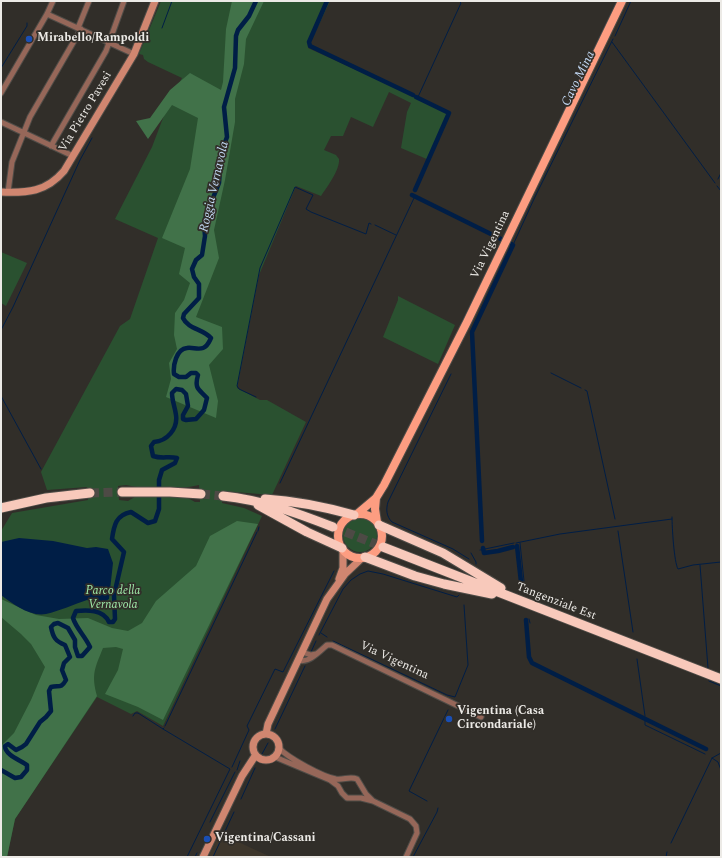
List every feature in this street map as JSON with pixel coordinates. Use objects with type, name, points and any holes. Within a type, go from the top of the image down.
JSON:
[{"type":"highway","points":[[122,492],[201,494]]},
{"type":"highway","points":[[1,508],[46,498],[90,493]]},
{"type":"highway","points":[[223,496],[289,500],[317,505],[356,515]]},
{"type":"highway","points":[[242,498],[276,506],[333,526]]},
{"type":"highway","points":[[242,498],[342,549]]},
{"type":"highway","points":[[378,524],[443,553],[504,589],[535,603],[552,613]]},
{"type":"highway","name":"Tangenziale Est","points":[[383,546],[721,679]]},
{"type":"highway","points":[[364,557],[415,576],[490,594],[552,613]]},
{"type":"main road","name":"Via Vigentina","points":[[342,549],[338,538],[340,527],[347,519],[356,515],[376,498],[384,485],[467,322],[622,1]]},
{"type":"main road","name":"Via Vigentina","points":[[364,557],[375,552],[379,547],[381,540],[382,534],[375,509],[376,498]]},
{"type":"main road","points":[[356,515],[367,515],[378,524]]},
{"type":"main road","points":[[342,549],[352,556],[364,557]]},
{"type":"street","points":[[1,93],[53,1]]},
{"type":"street","points":[[4,192],[12,162],[23,132],[80,29],[89,1]]},
{"type":"street","points":[[51,146],[110,43],[110,39],[124,1]]},
{"type":"street","name":"Via Pietro Pavesi","points":[[4,192],[24,192],[37,190],[54,182],[60,176],[134,54],[155,1]]},
{"type":"street","points":[[47,14],[134,54]]},
{"type":"street","points":[[1,122],[73,156]]},
{"type":"street","name":"Via Vigentina","points":[[339,581],[342,568],[342,549]]},
{"type":"street","name":"Via Vigentina","points":[[266,734],[268,724],[327,599],[344,574],[364,557]]},
{"type":"street","name":"Via Vigentina","points":[[298,660],[307,660],[327,646],[332,646],[480,717]]},
{"type":"street","points":[[302,652],[311,655],[317,654]]},
{"type":"street","points":[[261,760],[255,756],[252,747],[258,736],[266,734],[277,740],[279,748],[284,754],[329,777],[345,779],[351,777],[357,779],[360,781],[362,788],[373,801]]},
{"type":"street","points":[[242,776],[251,766],[261,760],[269,760],[275,757],[279,748]]},
{"type":"street","points":[[202,857],[242,776],[255,756]]},
{"type":"street","points":[[275,757],[330,780],[340,788],[344,796],[351,799],[356,798],[373,801],[410,819],[416,826],[417,833],[406,857]]},
{"type":"street","points":[[340,788],[345,779]]},
{"type":"street","points":[[356,798],[360,794],[362,788]]},
{"type":"shaded area","points":[[220,833],[249,847],[271,857],[208,857]]},
{"type":"green space","name":"Parco della Vernavola","points":[[161,1],[330,1],[308,48],[451,113],[429,160],[401,148],[407,112],[411,103],[389,92],[373,127],[351,117],[343,136],[331,136],[324,150],[336,155],[339,159],[339,163],[333,178],[321,196],[296,186],[259,275],[237,388],[260,400],[267,400],[306,422],[272,495],[223,491],[222,503],[244,508],[262,516],[163,726],[137,711],[131,714],[97,697],[15,819],[7,857],[1,857],[1,531],[12,513],[88,500],[87,487],[47,490],[41,472],[120,326],[130,319],[158,238],[115,219],[152,147],[171,97],[182,78],[148,62],[144,59],[143,55],[139,54]],"holes":[[[126,485],[135,487],[172,489],[199,485],[200,502],[195,502],[184,496],[138,495],[128,501],[119,500],[118,486]]]},
{"type":"green space","points":[[232,1],[264,1],[246,39],[244,64],[235,99],[235,122],[225,180],[214,230],[219,258],[196,317],[222,327],[223,349],[209,365],[218,401],[216,418],[166,397],[171,379],[169,363],[177,349],[174,335],[175,313],[184,300],[190,283],[179,274],[185,248],[162,238],[190,169],[198,118],[172,105],[148,139],[136,121],[150,118],[170,90],[190,73],[221,90],[223,82],[226,29]]},
{"type":"green space","points":[[1,252],[27,263],[6,306],[1,303]]},
{"type":"green space","points":[[398,296],[455,325],[438,364],[383,337],[398,300]]},
{"type":"green space","points":[[357,518],[363,518],[367,519],[374,525],[377,535],[376,542],[370,549],[363,552],[357,552],[353,551],[346,545],[343,538],[343,532],[344,528],[350,521]]},
{"type":"green space","points":[[237,521],[258,524],[163,720],[138,707],[105,694],[118,670],[123,649],[116,647],[103,648],[94,676],[97,696],[15,819],[7,857],[1,857],[1,746],[14,733],[31,700],[45,667],[31,644],[1,617],[1,599],[36,615],[59,619],[88,618],[112,628],[128,631],[142,623],[156,601],[196,566],[210,536]]},
{"type":"water","points":[[19,538],[53,541],[87,548],[96,547],[108,549],[113,563],[109,599],[99,603],[87,600],[46,614],[34,614],[28,612],[11,602],[1,595],[1,542]]},
{"type":"waterway","points":[[162,28],[172,1]]},
{"type":"waterway","name":"Roggia Vernavola","points":[[1,770],[15,778],[21,777],[27,770],[27,765],[10,755],[5,746],[8,744],[16,750],[26,744],[40,722],[51,711],[49,691],[51,687],[61,686],[66,680],[62,670],[64,663],[70,657],[65,645],[55,638],[51,627],[58,623],[68,628],[75,640],[75,647],[78,656],[82,656],[90,647],[74,622],[73,618],[76,611],[94,611],[103,615],[109,622],[113,622],[115,619],[114,595],[124,552],[112,539],[114,529],[119,518],[126,513],[131,512],[148,523],[155,521],[159,509],[159,480],[162,470],[175,463],[177,458],[153,456],[151,446],[154,442],[167,437],[175,425],[176,415],[172,393],[176,389],[182,390],[186,394],[188,406],[183,415],[183,419],[196,419],[204,410],[207,398],[197,386],[198,375],[196,373],[191,373],[186,377],[179,377],[174,374],[174,367],[176,358],[180,351],[187,348],[203,348],[207,345],[211,338],[192,327],[185,322],[183,318],[184,314],[199,298],[199,284],[194,277],[192,269],[196,260],[202,255],[205,236],[204,223],[219,183],[221,153],[227,137],[224,107],[235,68],[236,36],[238,30],[249,16],[256,1]]},
{"type":"waterway","points":[[327,1],[309,42],[310,46],[413,95]]},
{"type":"waterway","name":"Cavo Mina","points":[[505,234],[617,1]]},
{"type":"waterway","points":[[615,36],[631,1]]},
{"type":"waterway","points":[[418,97],[461,3],[460,2]]},
{"type":"waterway","points":[[1,68],[27,26],[27,23]]},
{"type":"waterway","points":[[513,245],[613,39]]},
{"type":"waterway","points":[[612,42],[715,183]]},
{"type":"waterway","points":[[415,190],[449,113],[416,97]]},
{"type":"waterway","points":[[1,330],[80,160],[92,138]]},
{"type":"waterway","points":[[718,179],[721,173]]},
{"type":"waterway","points":[[717,186],[721,191]]},
{"type":"waterway","points":[[256,397],[239,389],[237,386],[260,268],[295,187],[313,195],[306,209],[311,212],[366,234],[369,223],[371,224]]},
{"type":"waterway","points":[[412,195],[503,240]]},
{"type":"waterway","points":[[280,483],[415,196]]},
{"type":"waterway","points":[[375,225],[396,235]]},
{"type":"waterway","points":[[461,324],[503,238]]},
{"type":"waterway","points":[[482,541],[472,332],[513,245],[510,243]]},
{"type":"waterway","points":[[551,373],[581,388]]},
{"type":"waterway","points":[[451,374],[388,502],[387,512],[392,522],[453,549],[469,559]]},
{"type":"waterway","points":[[585,390],[587,391],[615,519]]},
{"type":"waterway","points":[[1,396],[41,469]]},
{"type":"waterway","points":[[672,517],[674,552],[678,569],[693,565],[721,562]]},
{"type":"waterway","points":[[516,543],[560,534],[672,519]]},
{"type":"waterway","points":[[258,531],[259,527]]},
{"type":"waterway","points":[[618,531],[633,632]]},
{"type":"waterway","points":[[165,726],[257,532]]},
{"type":"waterway","points":[[480,550],[514,543]]},
{"type":"waterway","points":[[520,543],[524,581]]},
{"type":"waterway","points":[[517,546],[521,582]]},
{"type":"waterway","points":[[483,548],[484,553],[513,547]]},
{"type":"waterway","points":[[471,553],[476,564]]},
{"type":"waterway","points":[[700,565],[708,668]]},
{"type":"waterway","points":[[232,767],[249,730],[247,726],[275,669],[283,672],[334,571]]},
{"type":"waterway","points":[[319,635],[343,589],[351,580],[368,571],[383,574],[457,597],[459,595]]},
{"type":"waterway","points":[[333,641],[447,695],[455,697],[468,665],[464,605]]},
{"type":"waterway","points":[[529,619],[530,623]]},
{"type":"waterway","points":[[526,620],[529,657],[532,663],[706,749]]},
{"type":"waterway","points":[[321,633],[327,637]]},
{"type":"waterway","points":[[311,652],[316,641]]},
{"type":"waterway","points":[[637,659],[645,716]]},
{"type":"waterway","points":[[275,729],[305,666]]},
{"type":"waterway","points":[[709,681],[721,686]]},
{"type":"waterway","points":[[427,801],[409,791],[448,710]]},
{"type":"waterway","points":[[133,716],[135,713],[138,713],[163,729],[164,728]]},
{"type":"waterway","points":[[645,720],[645,725],[705,754]]},
{"type":"waterway","points":[[163,729],[230,769],[187,857]]},
{"type":"waterway","points":[[262,754],[268,743]]},
{"type":"waterway","points":[[671,843],[712,758],[721,753]]},
{"type":"waterway","points":[[712,758],[718,762],[721,770]]},
{"type":"waterway","points":[[237,770],[240,761]]},
{"type":"waterway","points":[[241,799],[255,768]]},
{"type":"waterway","points":[[210,822],[235,772]]},
{"type":"waterway","points":[[413,857],[438,808]]},
{"type":"waterway","points":[[213,857],[234,812]]},
{"type":"waterway","points":[[666,857],[667,852]]},
{"type":"waterway","points":[[195,857],[197,853]]},
{"type":"tunnel","points":[[90,493],[122,492]]},
{"type":"tunnel","points":[[201,494],[223,496]]},
{"type":"tunnel","points":[[333,527],[383,547]]},
{"type":"place","name":"Mirabello/Rampoldi","points":[[29,39]]},
{"type":"place","name":"Vigentina (Casa Circondariale)","points":[[449,719]]},
{"type":"place","name":"Vigentina/Cassani","points":[[207,839]]}]
